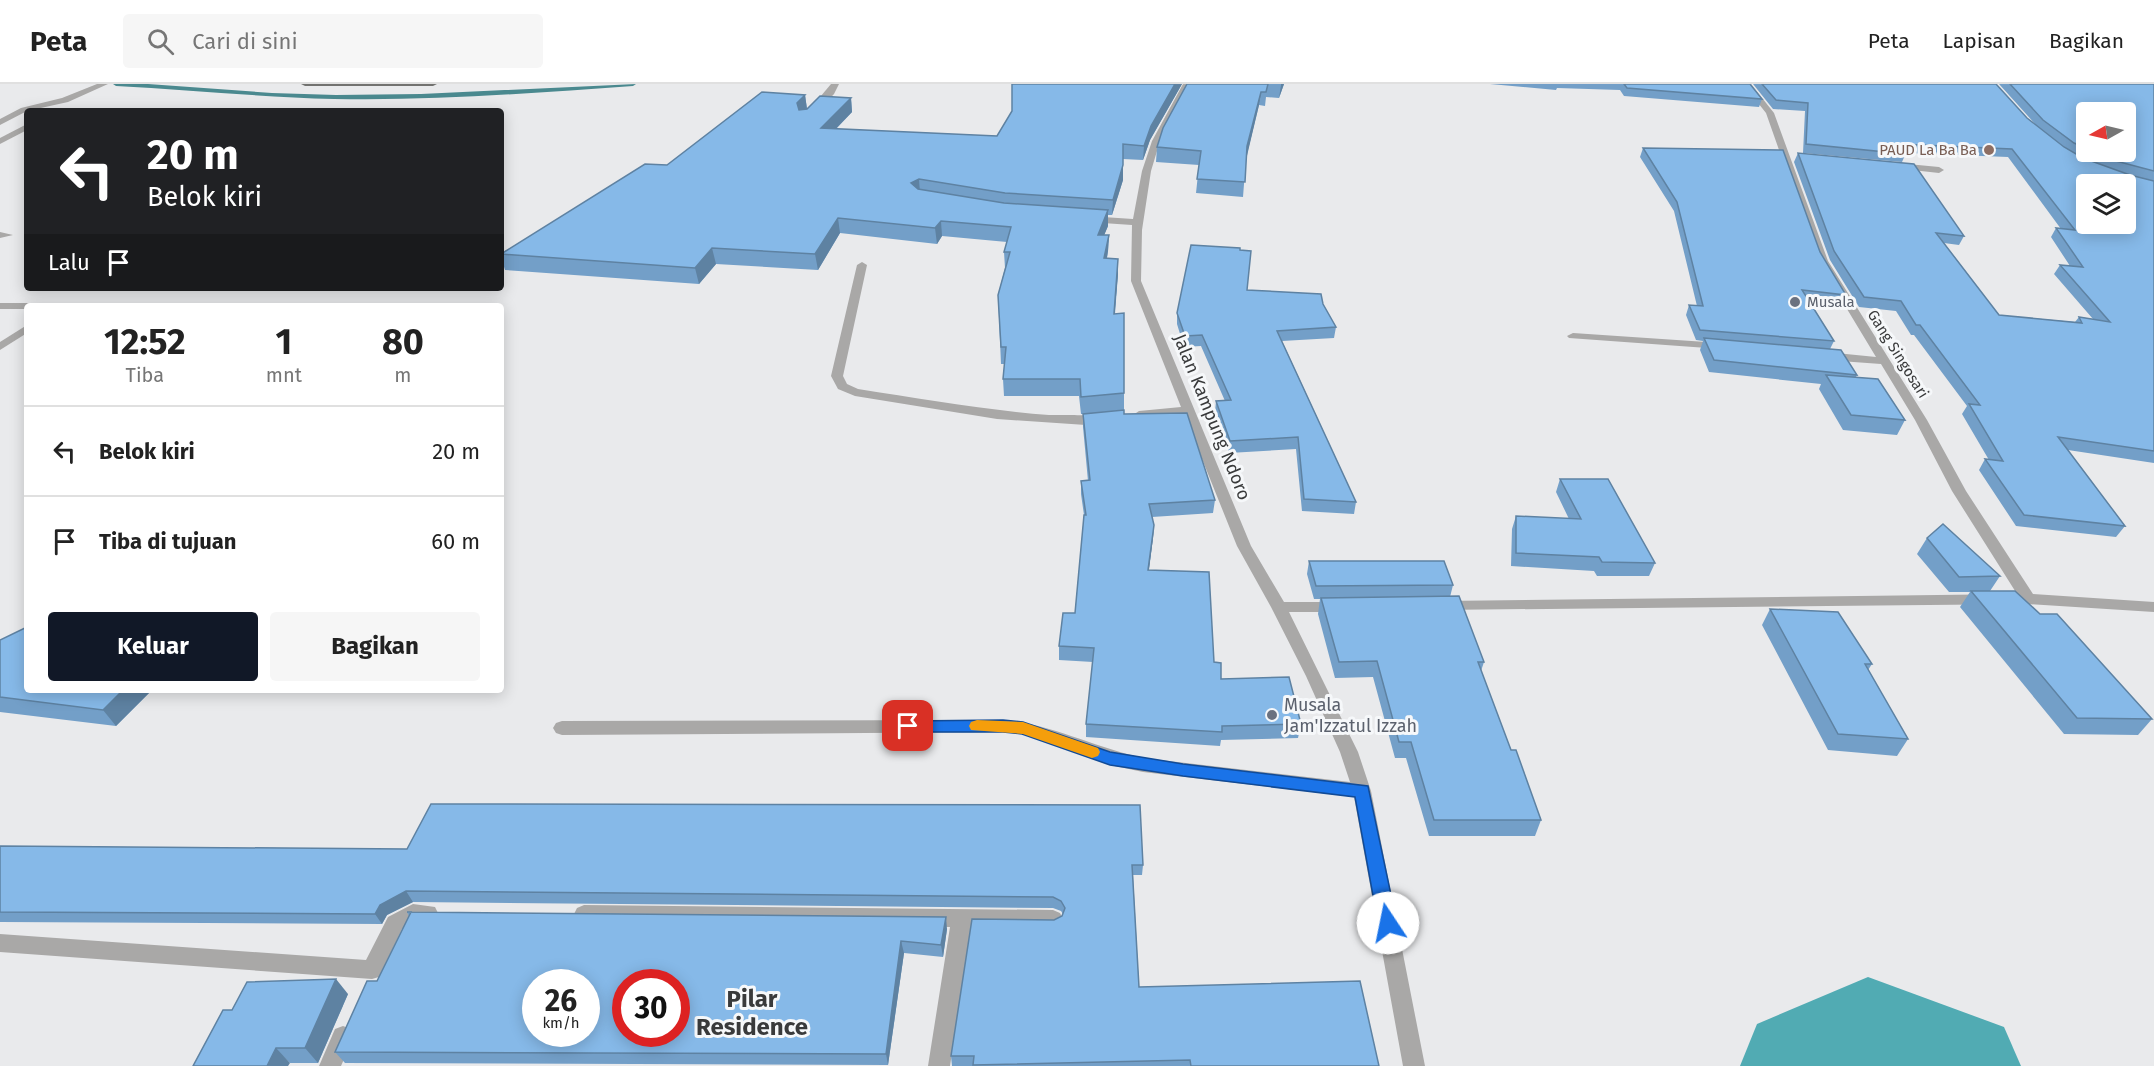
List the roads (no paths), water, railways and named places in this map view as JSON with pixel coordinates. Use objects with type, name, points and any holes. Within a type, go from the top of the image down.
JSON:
[{"type":"main road","points":[[305,84],[434,84]]},
{"type":"street","points":[[32,108],[65,100],[104,84]]},
{"type":"street","points":[[804,119],[831,92],[835,84]]},
{"type":"street","name":"Jalan Kampung Ndoro","points":[[1187,84],[1155,144],[1144,188],[1135,250],[1136,281],[1244,546],[1279,607],[1349,752],[1362,791],[1414,1066]]},
{"type":"street","name":"Gang Singosari","points":[[1747,84],[1770,113],[1793,157],[1823,261],[1886,361],[1959,491],[2028,599]]},
{"type":"street","points":[[59,108],[65,100]]},
{"type":"street","points":[[0,122],[24,110]]},
{"type":"street","points":[[0,141],[24,129]]},
{"type":"street","points":[[1892,166],[1939,170]]},
{"type":"street","points":[[1071,218],[1139,222]]},
{"type":"street","points":[[862,265],[837,376],[842,386],[855,392],[997,415],[1086,421],[1190,410]]},
{"type":"street","points":[[0,306],[24,306]]},
{"type":"street","points":[[0,346],[24,330]]},
{"type":"street","points":[[1573,336],[1734,347]]},
{"type":"street","points":[[1816,355],[1886,361]]},
{"type":"street","points":[[1431,606],[2028,599],[2154,607]]},
{"type":"street","points":[[1279,607],[1349,607]]},
{"type":"street","points":[[562,728],[1003,726],[1023,728],[1110,758],[1143,765],[1362,791]]},
{"type":"street","points":[[363,992],[399,918],[413,913],[448,913]]},
{"type":"street","points":[[568,914],[962,916],[1053,919]]},
{"type":"street","points":[[939,1066],[962,916]]},
{"type":"street","points":[[0,943],[372,970]]},
{"type":"street","points":[[330,1066],[353,1013]]},
{"type":"waterway","points":[[116,84],[336,97],[464,94],[633,84]]},
{"type":"waterway","points":[[1797,1066],[1797,1063],[1868,1029],[1964,1066]]},
{"type":"place","name":"PAUD La Ba Ba","points":[[1989,150]]},
{"type":"place","name":"Musala","points":[[1795,302]]},
{"type":"place","name":"Musala Jam'Izzatul Izzah","points":[[1272,715]]},
{"type":"district","name":"Pilar Residence","points":[[752,1013]]}]
